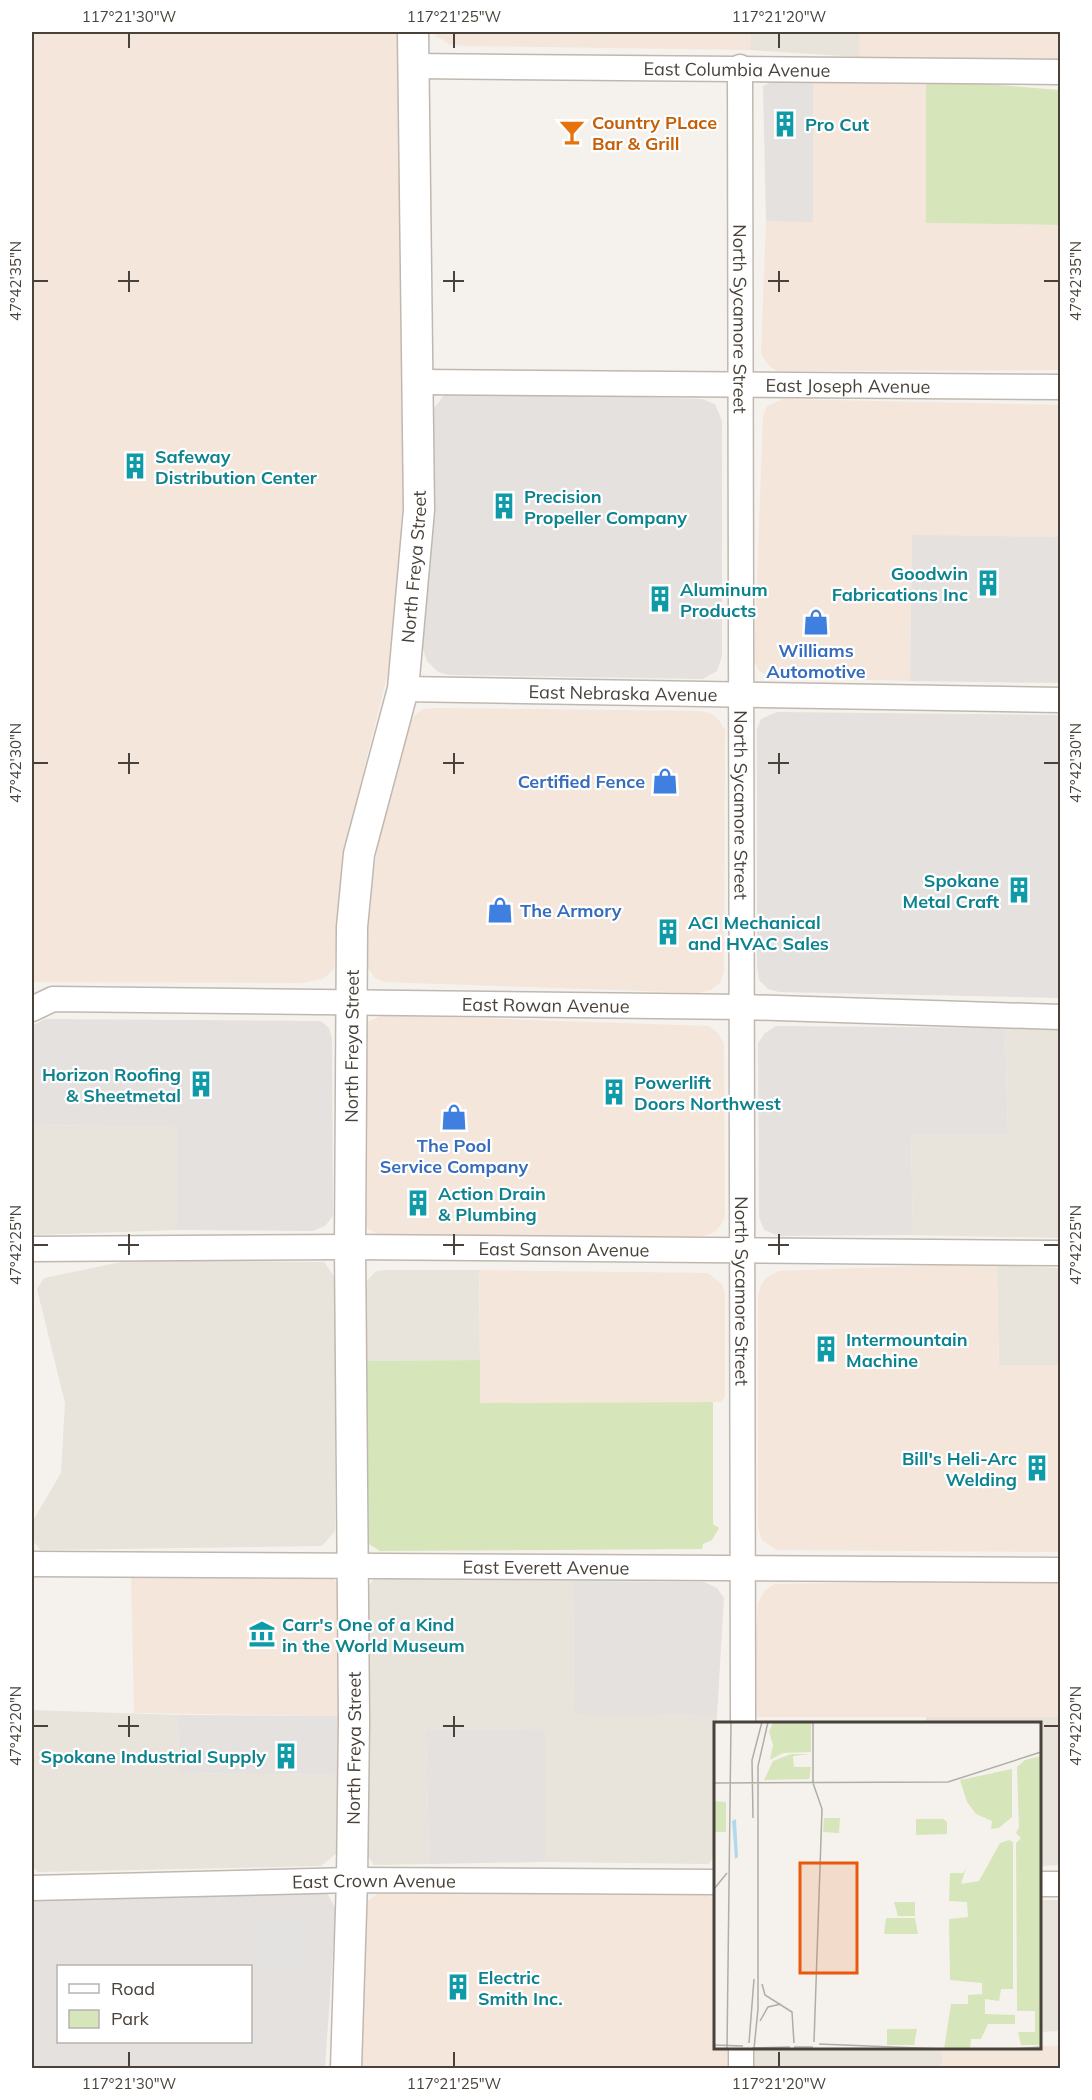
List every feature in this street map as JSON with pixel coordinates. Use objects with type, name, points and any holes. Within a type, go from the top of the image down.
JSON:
[{"type":"street","name":"North Freya Street","points":[[346,2068],[352,1880],[354,1567],[350,1246],[352,927],[359,854],[403,689],[419,510],[413,32]]},
{"type":"street","name":"East Columbia Avenue","points":[[413,66],[740,67],[1060,72]]},
{"type":"street","name":"North Sycamore Street","points":[[740,67],[745,1570],[743,1722]]},
{"type":"street","name":"East Joseph Avenue","points":[[419,382],[742,387],[1060,387]]},
{"type":"street","name":"East Nebraska Avenue","points":[[403,689],[1060,700]]},
{"type":"street","name":"East Rowan Avenue","points":[[32,1009],[54,999],[743,1007],[1060,1017]]},
{"type":"street","name":"East Sanson Avenue","points":[[32,1249],[350,1246],[1060,1253]]},
{"type":"street","name":"East Everett Avenue","points":[[32,1564],[745,1570],[1060,1570]]},
{"type":"street","name":"East Crown Avenue","points":[[32,1888],[352,1880],[714,1882]]},
{"type":"street","points":[[1041,1884],[1060,1884]]},
{"type":"street","points":[[741,2049],[741,2068]]},
{"type":"shaded area","points":[[32,32],[400,32],[403,207],[403,501],[395,644],[346,842],[334,969],[323,979],[301,983],[32,982]]},
{"type":"shaded area","points":[[434,32],[751,32],[750,50],[468,46],[451,45],[436,36]]},
{"type":"shaded area","points":[[751,32],[859,32],[859,57],[750,50]]},
{"type":"shaded area","points":[[859,32],[1060,32],[1060,64],[859,57]]},
{"type":"shaded area","points":[[813,77],[926,79],[926,223],[1060,225],[1060,370],[777,371],[769,366],[761,354],[766,221],[813,221]]},
{"type":"shaded area","points":[[813,77],[813,222],[766,221],[763,86],[778,79]]},
{"type":"shaded area","points":[[458,391],[702,399],[715,404],[722,421],[722,656],[717,671],[703,679],[449,675],[438,672],[427,661],[423,649],[423,630],[431,412],[444,395]]},
{"type":"shaded area","points":[[783,399],[1060,405],[1060,537],[912,536],[910,681],[770,677],[759,671],[754,660],[763,416],[767,406]]},
{"type":"shaded area","points":[[912,535],[1060,537],[1060,683],[910,681]]},
{"type":"shaded area","points":[[423,709],[701,711],[712,714],[719,720],[725,730],[724,972],[720,983],[711,990],[699,993],[384,982],[375,978],[364,963],[367,916],[378,845],[400,739],[415,715]]},
{"type":"shaded area","points":[[777,712],[1060,715],[1060,998],[779,992],[768,989],[759,980],[757,966],[757,729],[761,719]]},
{"type":"shaded area","points":[[382,1015],[709,1026],[718,1033],[724,1044],[725,1217],[721,1225],[713,1233],[703,1236],[390,1236],[379,1235],[368,1229],[364,1221],[361,1038],[366,1023]]},
{"type":"shaded area","points":[[45,1019],[321,1021],[329,1028],[332,1038],[333,1216],[325,1226],[313,1231],[177,1230],[177,1127],[32,1125],[32,1026]]},
{"type":"shaded area","points":[[776,1026],[1005,1028],[1008,1134],[911,1134],[913,1235],[779,1236],[764,1230],[759,1217],[758,1043],[765,1033]]},
{"type":"shaded area","points":[[1005,1028],[1060,1029],[1060,1238],[913,1235],[911,1134],[1008,1134]]},
{"type":"shaded area","points":[[32,1125],[178,1127],[177,1230],[36,1235],[32,1230]]},
{"type":"shaded area","points":[[131,1260],[324,1262],[336,1279],[335,1531],[322,1546],[41,1550],[32,1540],[32,1522],[61,1473],[65,1403],[37,1289],[44,1278]]},
{"type":"shaded area","points":[[997,1265],[1060,1268],[1060,1365],[999,1365]]},
{"type":"shaded area","points":[[997,1265],[999,1365],[1060,1365],[1060,1552],[777,1550],[762,1540],[758,1527],[758,1296],[761,1285],[767,1277],[779,1271]]},
{"type":"shaded area","points":[[479,1270],[480,1360],[361,1361],[363,1285],[376,1271]]},
{"type":"shaded area","points":[[479,1270],[708,1273],[722,1284],[725,1294],[725,1397],[721,1402],[480,1403]]},
{"type":"shaded area","points":[[131,1571],[330,1575],[340,1587],[339,1716],[134,1713]]},
{"type":"shaded area","points":[[375,1578],[573,1581],[574,1713],[717,1715],[717,1722],[714,1722],[714,1856],[709,1864],[545,1862],[545,1729],[426,1730],[429,1864],[374,1865],[365,1852],[366,1589]]},
{"type":"shaded area","points":[[573,1581],[704,1582],[717,1588],[724,1598],[717,1715],[574,1714]]},
{"type":"shaded area","points":[[1060,1581],[1060,1717],[751,1717],[758,1604],[764,1591],[774,1584]]},
{"type":"shaded area","points":[[32,1710],[178,1715],[179,1773],[340,1775],[337,1853],[321,1866],[38,1872],[32,1866]]},
{"type":"shaded area","points":[[178,1715],[339,1716],[340,1775],[179,1773]]},
{"type":"shaded area","points":[[926,1717],[1060,1717],[1060,1865],[1041,1866],[1041,1722],[926,1722]]},
{"type":"shaded area","points":[[545,1729],[545,1862],[429,1864],[426,1730]]},
{"type":"shaded area","points":[[384,1889],[706,1893],[714,1899],[714,2049],[727,2049],[727,2068],[353,2068],[364,1904]]},
{"type":"shaded area","points":[[327,1893],[336,1909],[325,2068],[32,2068],[32,1900],[39,1896]]},
{"type":"shaded area","points":[[1041,1900],[1060,1900],[1060,2031],[1041,2032]]},
{"type":"shaded area","points":[[258,1922],[311,1922],[311,1976],[258,1976]]},
{"type":"shaded area","points":[[1041,2046],[1060,2046],[1060,2068],[942,2068],[942,2049],[1041,2049]]},
{"type":"shaded area","points":[[748,2049],[942,2049],[942,2068],[749,2068]]},
{"type":"green space","points":[[926,79],[1060,90],[1060,225],[926,223]]},
{"type":"green space","points":[[480,1360],[480,1403],[713,1402],[713,1524],[719,1528],[712,1540],[703,1544],[702,1549],[380,1551],[369,1544],[364,1533],[361,1361]]},
{"type":"place","name":"Pro Cut","points":[[785,124]]},
{"type":"place","name":"Country PLace Bar & Grill","points":[[572,132]]},
{"type":"place","name":"Safeway Distribution Center","points":[[135,466]]},
{"type":"place","name":"Precision Propeller Company","points":[[504,506]]},
{"type":"place","name":"Goodwin Fabrications Inc","points":[[988,583]]},
{"type":"place","name":"Aluminum Products","points":[[660,599]]},
{"type":"place","name":"Williams Automotive","points":[[816,622]]},
{"type":"place","name":"Certified Fence","points":[[665,781]]},
{"type":"place","name":"Spokane Metal Craft","points":[[1019,890]]},
{"type":"place","name":"The Armory","points":[[500,910]]},
{"type":"place","name":"ACI Mechanical and HVAC Sales","points":[[668,932]]},
{"type":"place","name":"Horizon Roofing & Sheetmetal","points":[[201,1084]]},
{"type":"place","name":"Powerlift Doors Northwest","points":[[614,1092]]},
{"type":"place","name":"The Pool Service Company","points":[[454,1117]]},
{"type":"place","name":"Action Drain & Plumbing","points":[[418,1203]]},
{"type":"place","name":"Intermountain Machine","points":[[826,1349]]},
{"type":"place","name":"Bill's Heli-Arc Welding","points":[[1037,1468]]},
{"type":"place","name":"Carr's One of a Kind in the World Museum","points":[[262,1634]]},
{"type":"place","name":"Spokane Industrial Supply","points":[[286,1756]]},
{"type":"place","name":"Electric Smith Inc.","points":[[458,1987]]}]
